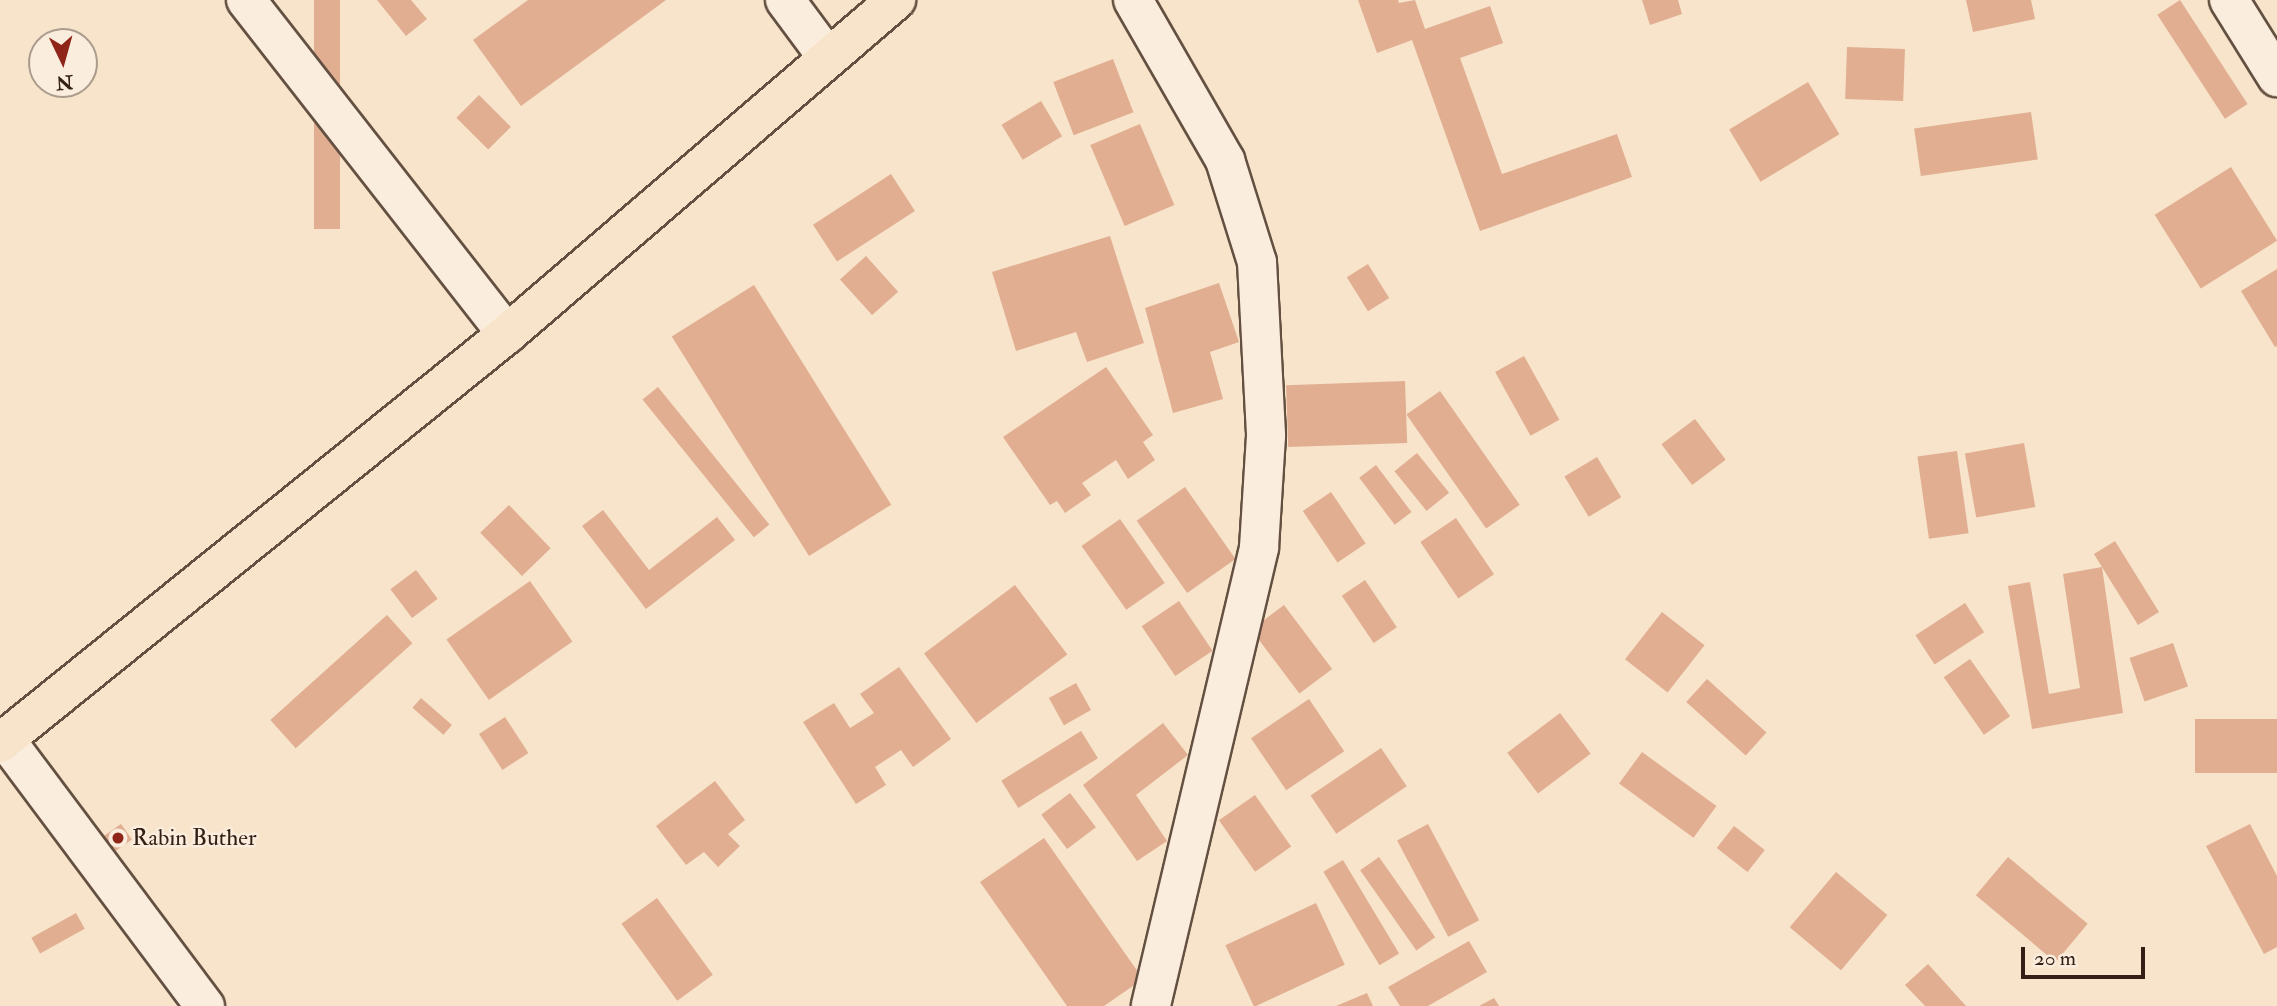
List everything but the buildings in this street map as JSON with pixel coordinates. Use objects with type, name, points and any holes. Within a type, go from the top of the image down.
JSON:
[{"type":"main road","points":[[3,741],[507,334],[896,0]]},
{"type":"street","points":[[246,0],[507,334]]},
{"type":"street","points":[[785,0],[828,58]]},
{"type":"street","points":[[1133,0],[1225,160],[1256,262],[1266,436],[1259,548],[1151,1006]]},
{"type":"street","points":[[2229,0],[2277,77]]},
{"type":"street","points":[[3,741],[205,1006]]},
{"type":"place","name":"Rabin Buther","points":[[118,838]]}]
